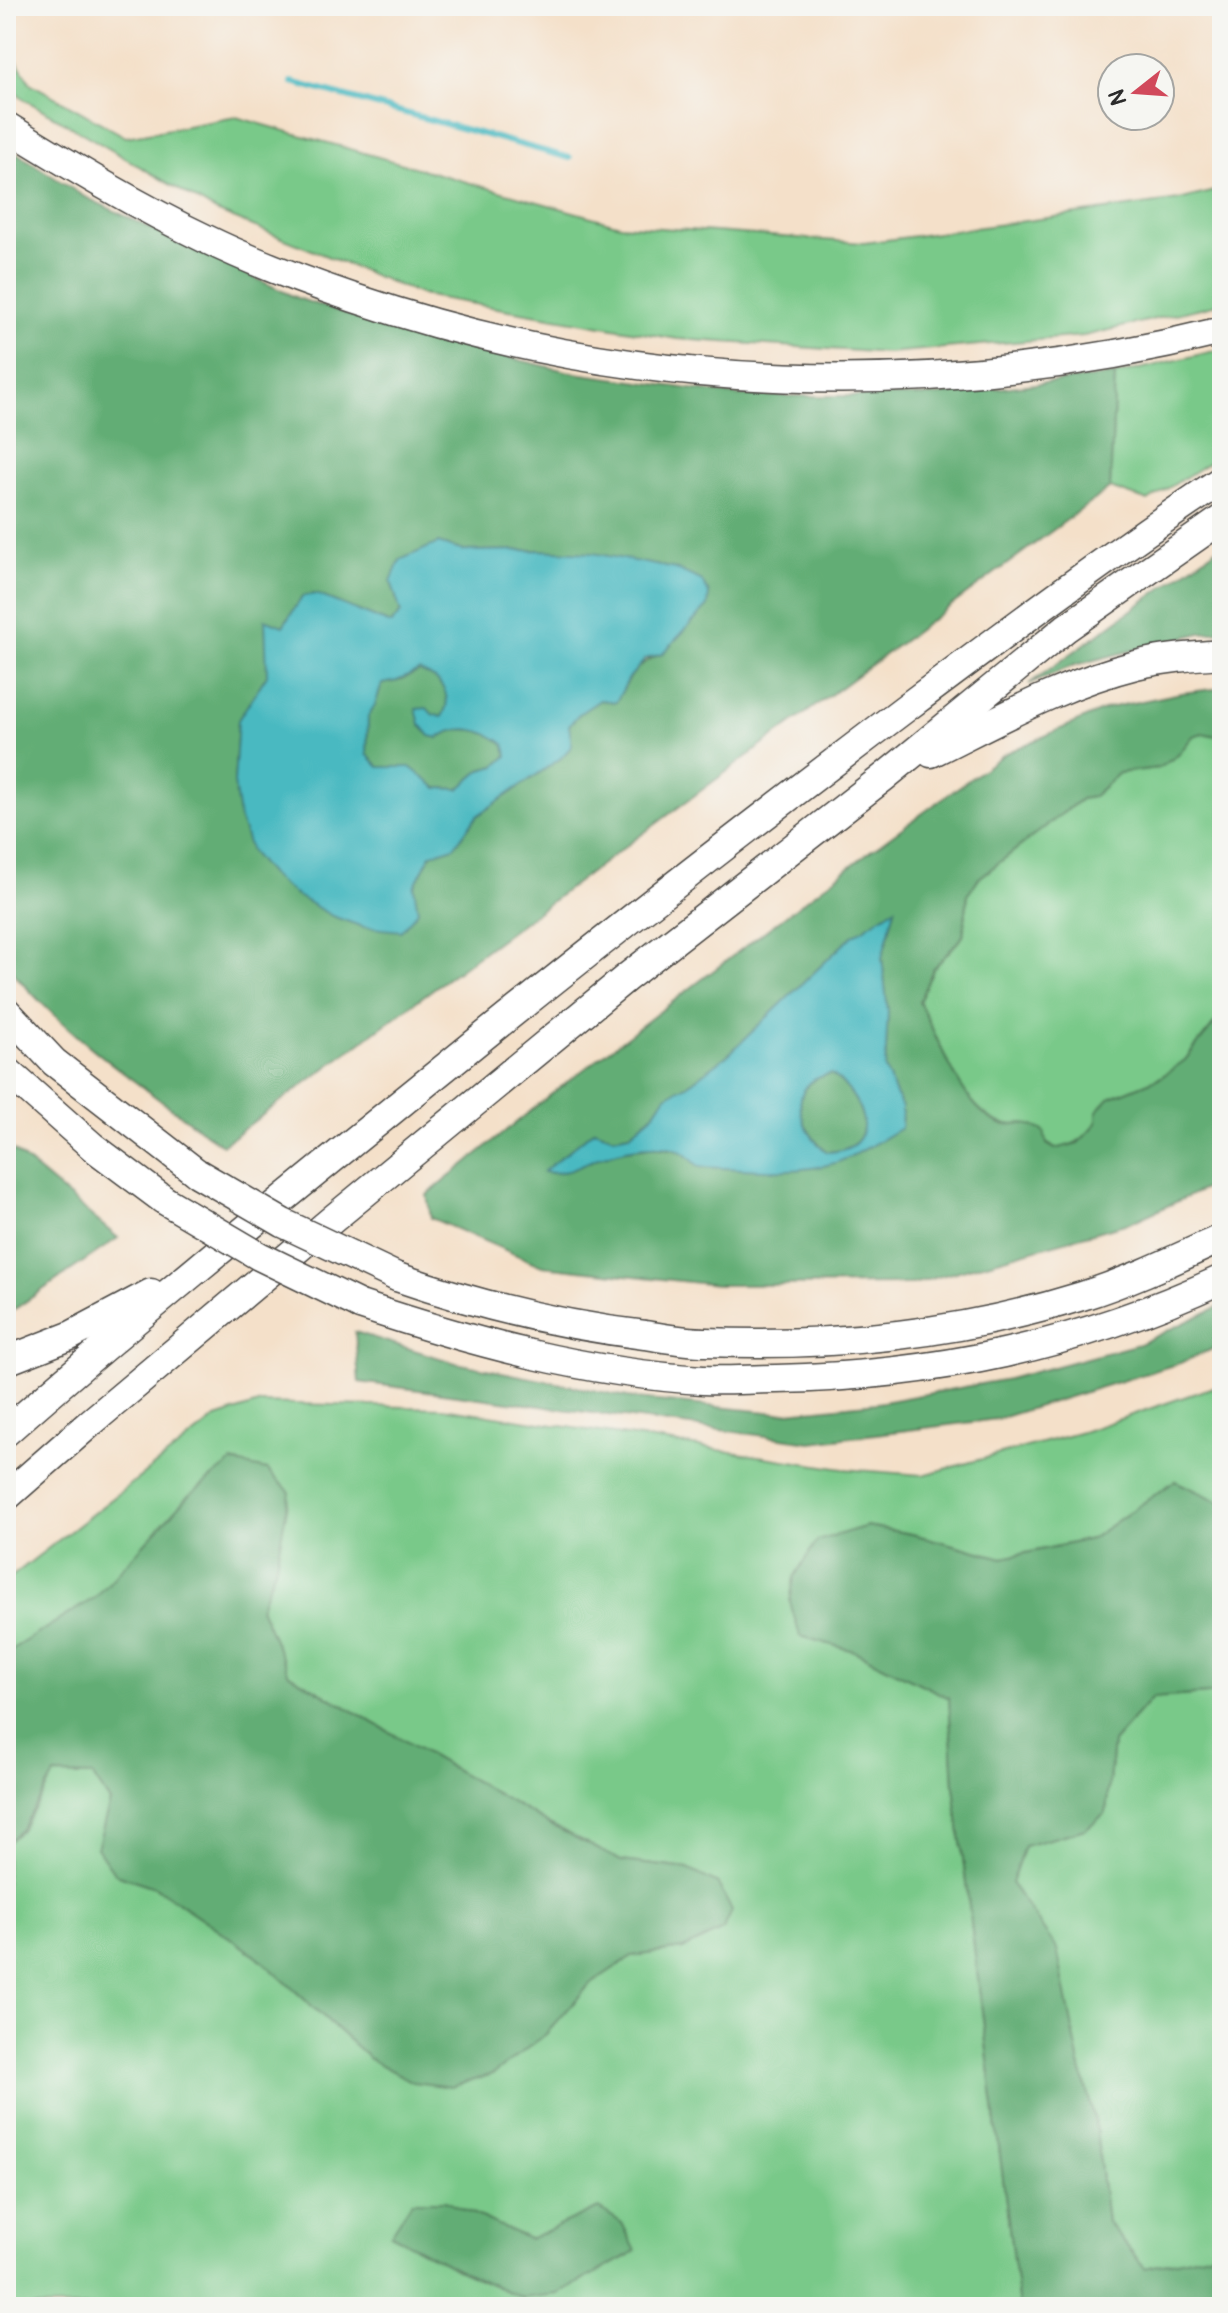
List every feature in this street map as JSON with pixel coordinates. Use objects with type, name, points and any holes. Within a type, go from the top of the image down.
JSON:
[{"type":"highway","points":[[6,126],[91,178],[206,240],[309,283],[413,318],[558,353],[673,371],[731,376],[896,379],[1111,355],[1222,331]]},
{"type":"highway","points":[[6,1432],[202,1267],[595,947],[785,799],[1046,603],[1222,480]]},
{"type":"highway","points":[[6,1497],[100,1414],[589,1008],[884,777],[1066,628],[1222,519]]},
{"type":"highway","points":[[884,777],[1071,686],[1137,664],[1222,654]]},
{"type":"highway","points":[[6,1011],[54,1062],[197,1173],[283,1223],[397,1277],[535,1317],[607,1331],[703,1342],[810,1342],[925,1331],[1015,1314],[1084,1295],[1167,1264],[1222,1238]]},
{"type":"highway","points":[[6,1070],[93,1147],[164,1200],[259,1256],[360,1305],[433,1329],[510,1350],[604,1368],[704,1380],[872,1374],[966,1362],[1091,1331],[1184,1297],[1222,1279]]},
{"type":"highway","points":[[6,1361],[70,1336],[202,1267]]},
{"type":"green space","points":[[6,43],[30,83],[126,137],[236,117],[620,225],[864,243],[1179,200],[1222,189],[1222,303],[1084,336],[888,353],[677,339],[422,295],[216,211],[24,99],[6,84]]},
{"type":"green space","points":[[6,146],[83,196],[297,298],[408,334],[575,373],[742,396],[930,396],[1115,375],[1110,488],[222,1145],[81,1039],[6,964]],"holes":[[[438,543],[464,551],[538,550],[676,569],[662,654],[639,667],[616,702],[600,700],[578,714],[569,725],[561,758],[477,816],[454,847],[431,854],[414,887],[417,911],[234,783],[238,721],[267,675],[283,626],[303,596],[316,594],[391,624],[401,613],[391,581]]]},
{"type":"green space","points":[[1222,349],[1222,454],[1148,501],[1110,488],[1115,375]]},
{"type":"green space","points":[[1222,545],[1222,631],[1201,633],[1075,665],[1029,684]]},
{"type":"green space","points":[[420,671],[440,683],[446,695],[443,718],[432,714],[438,738],[464,729],[490,735],[505,745],[507,756],[496,766],[481,770],[459,789],[437,788],[409,767],[379,767],[367,754],[368,716],[382,684]]},
{"type":"green space","points":[[1222,688],[1222,737],[1202,733],[1193,736],[1178,755],[1158,768],[1119,773],[1092,797],[1081,799],[978,879],[968,894],[963,936],[933,969],[919,1002],[952,1071],[974,1104],[1001,1124],[1026,1124],[1044,1131],[1047,1144],[1055,1149],[1078,1143],[1097,1123],[1097,1111],[1109,1098],[1161,1077],[1185,1060],[1222,1014],[1222,1181],[1132,1222],[913,1284],[717,1285],[542,1266],[431,1218],[427,1195],[549,1096],[869,852],[1004,754],[1108,708]],"holes":[[[895,909],[882,958],[888,1012],[885,1069],[902,1108],[901,1128],[856,1154],[835,1162],[637,1148],[614,1153],[564,1172],[544,1172],[594,1130],[614,1137],[630,1134],[654,1114],[666,1096],[691,1083],[729,1054],[851,937]]]},
{"type":"green space","points":[[1202,733],[1222,737],[1222,1014],[1185,1060],[1161,1077],[1109,1098],[1090,1132],[1076,1143],[1055,1149],[1025,1123],[1001,1123],[974,1103],[952,1070],[919,1002],[933,969],[963,936],[968,894],[978,879],[1081,799],[1092,797],[1119,773],[1158,768],[1178,755],[1193,736]]},
{"type":"green space","points":[[831,1074],[852,1095],[863,1120],[857,1142],[845,1149],[827,1152],[809,1131],[800,1108],[806,1087],[816,1079]]},
{"type":"green space","points":[[6,1144],[118,1238],[6,1315]]},
{"type":"green space","points":[[1222,1305],[1222,1345],[1180,1363],[997,1419],[811,1442],[359,1382],[355,1332],[456,1363],[638,1399],[778,1413],[877,1403],[1008,1379],[1139,1344]]},
{"type":"green space","points":[[1222,1384],[1222,1503],[1175,1481],[1091,1539],[1003,1558],[912,1534],[867,1526],[800,1636],[854,1651],[949,1697],[954,1786],[1019,2307],[6,2307],[6,1844],[22,1829],[54,1775],[93,1776],[110,1802],[98,1848],[115,1874],[155,1887],[257,1956],[370,2059],[546,2034],[590,1984],[632,1956],[683,1949],[688,1869],[621,1861],[549,1824],[288,1673],[260,1608],[275,1569],[139,1551],[96,1597],[6,1653],[6,1581],[216,1418],[261,1403],[443,1408],[843,1469],[923,1475],[1082,1432]],"holes":[[[445,2201],[529,2239],[552,2231],[522,2298],[457,2269],[391,2234]]]},
{"type":"green space","points":[[232,1462],[267,1470],[290,1492],[275,1569],[260,1608],[289,1674],[549,1824],[621,1861],[688,1869],[718,1884],[732,1911],[723,1930],[683,1949],[632,1956],[590,1984],[546,2034],[493,2074],[451,2087],[413,2082],[370,2059],[257,1956],[155,1887],[115,1874],[97,1848],[110,1802],[93,1776],[54,1775],[22,1829],[6,1844],[6,1653],[96,1597],[187,1497]]},
{"type":"green space","points":[[1175,1481],[1222,1503],[1222,1693],[1152,1698],[1113,1742],[1106,1813],[1085,1829],[1024,1846],[1011,1883],[1057,1949],[1080,2065],[1095,2121],[1107,2222],[1145,2268],[1222,2251],[1222,2307],[1019,2307],[954,1786],[949,1698],[854,1651],[800,1636],[790,1602],[794,1577],[817,1541],[867,1526],[912,1534],[1003,1558],[1091,1539]]},
{"type":"green space","points":[[1222,1693],[1222,2251],[1145,2268],[1107,2222],[1095,2121],[1080,2065],[1011,1883],[1024,1846],[1085,1829],[1106,1813],[1113,1742],[1152,1698]]},
{"type":"green space","points":[[412,2201],[445,2201],[529,2239],[599,2208],[622,2223],[636,2251],[558,2294],[522,2298],[457,2269],[391,2234]]},
{"type":"water","points":[[438,543],[464,551],[593,553],[676,569],[701,580],[709,593],[708,606],[662,654],[645,659],[629,678],[616,702],[600,700],[569,725],[572,746],[561,758],[477,816],[454,847],[431,854],[414,887],[418,911],[401,931],[363,927],[332,916],[294,894],[270,875],[251,852],[239,817],[234,783],[238,720],[267,675],[265,619],[283,626],[303,596],[316,594],[391,624],[401,613],[391,581],[400,560]],"holes":[[[419,671],[440,683],[446,695],[442,717],[432,714],[427,708],[416,709],[420,724],[430,736],[438,738],[446,733],[473,730],[490,735],[505,745],[507,756],[496,766],[481,770],[459,789],[437,788],[410,767],[379,767],[367,754],[368,716],[382,684]]]},
{"type":"water","points":[[895,908],[882,958],[888,1012],[885,1069],[902,1108],[901,1128],[844,1160],[819,1167],[767,1170],[699,1167],[679,1151],[649,1147],[607,1155],[565,1171],[543,1172],[594,1130],[614,1137],[630,1134],[654,1114],[666,1096],[691,1083],[729,1054],[851,937]],"holes":[[[831,1074],[859,1108],[863,1120],[862,1132],[857,1142],[845,1149],[827,1152],[817,1143],[803,1120],[801,1096],[806,1086]]]},
{"type":"waterway","points":[[292,82],[570,158]]}]
